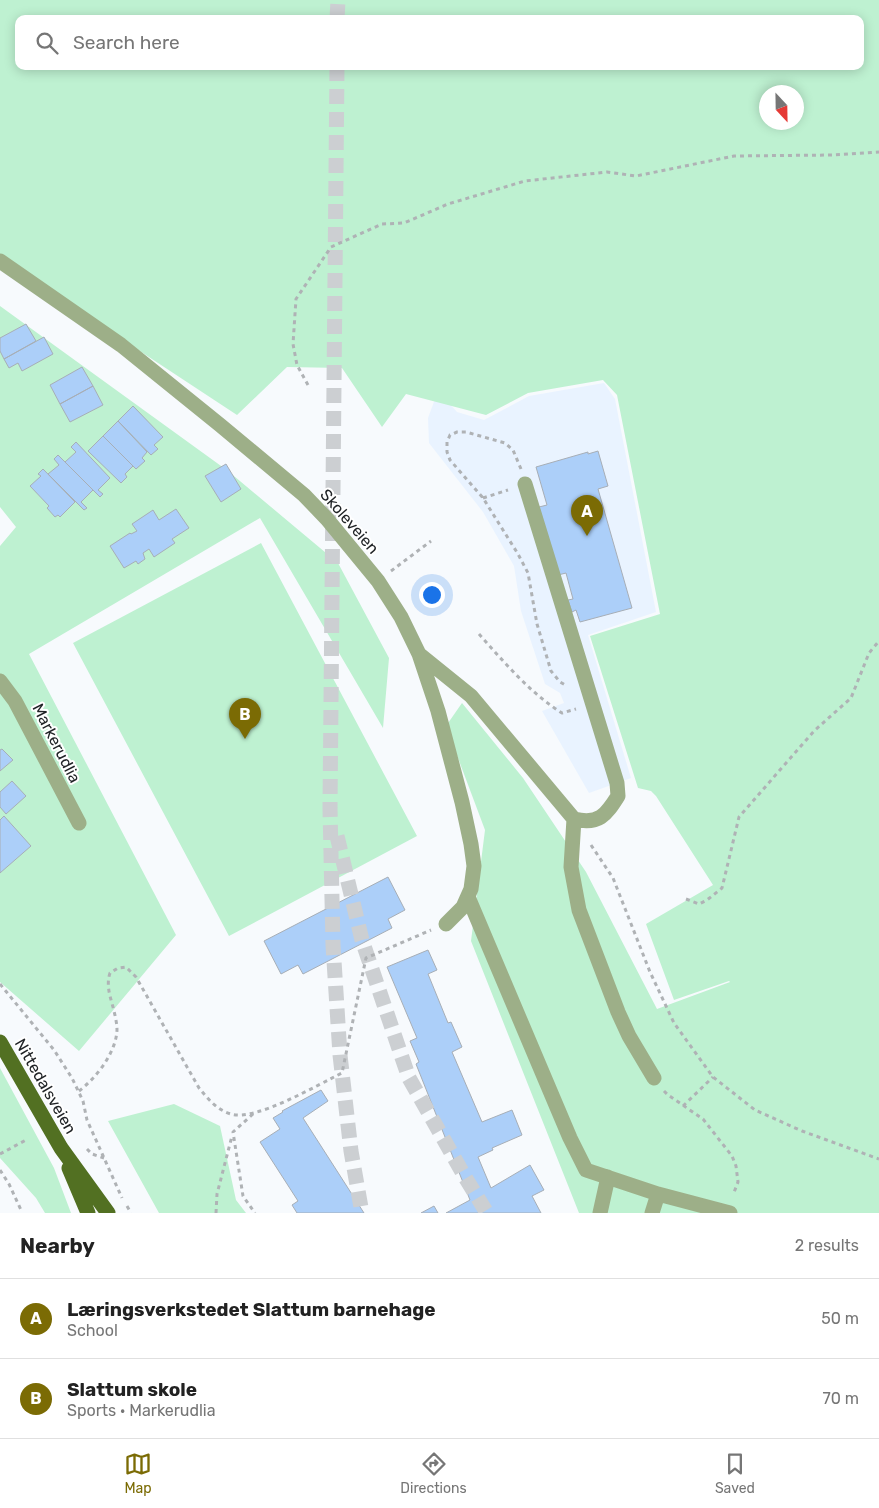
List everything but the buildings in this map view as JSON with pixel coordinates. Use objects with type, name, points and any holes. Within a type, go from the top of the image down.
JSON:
[{"type":"main road","name":"Nittedalsveien","points":[[0,1042],[61,1148],[108,1213]]},
{"type":"main road","name":"Nittedalsveien","points":[[61,1148],[88,1213]]},
{"type":"street","name":"Skoleveien","points":[[0,261],[120,345],[290,483],[328,519],[378,581],[401,617],[419,654],[438,711],[471,844],[474,866],[471,889],[463,907],[446,924]]},
{"type":"street","points":[[419,654],[471,696],[574,819],[585,822],[605,816],[618,796],[617,784],[525,484]]},
{"type":"street","name":"Markerudlia","points":[[0,681],[15,701],[79,823]]},
{"type":"street","points":[[574,819],[571,867],[580,910],[618,1012],[654,1078]]},
{"type":"street","points":[[468,897],[566,1130],[586,1170],[658,1194],[730,1213]]},
{"type":"street","points":[[600,1213],[608,1177]]},
{"type":"street","points":[[652,1213],[658,1194]]},
{"type":"path","points":[[308,386],[297,365],[293,344],[296,299],[331,247],[382,224],[404,223],[448,204],[526,181],[607,172],[636,176],[734,156],[833,155],[879,152]]},
{"type":"path","points":[[483,498],[525,484],[516,455],[504,443],[466,432],[457,432],[450,435],[447,442],[447,452],[450,460],[483,498],[518,554],[528,574],[538,624],[551,671],[560,682],[593,703]]},
{"type":"path","points":[[378,581],[431,541]]},
{"type":"path","points":[[479,634],[511,670],[562,713],[593,703]]},
{"type":"path","points":[[686,899],[699,904],[722,888],[739,817],[814,731],[851,698],[870,653],[879,640]]},
{"type":"path","points":[[574,819],[613,878],[650,972],[674,1023],[712,1077],[755,1110],[802,1131],[879,1159]]},
{"type":"path","points":[[79,1091],[96,1076],[116,1039],[117,1030],[108,982],[110,973],[118,968],[126,967],[136,978],[199,1088],[207,1098],[218,1108],[241,1116],[253,1114],[275,1105],[342,1073],[366,958],[446,924]]},
{"type":"path","points":[[0,984],[54,1050],[79,1091],[88,1120],[104,1158],[131,1213]]},
{"type":"path","points":[[683,1106],[712,1077]]},
{"type":"path","points":[[654,1078],[668,1095],[703,1119],[732,1156],[736,1166],[738,1182]]},
{"type":"path","points":[[216,1213],[217,1194],[233,1132],[253,1114]]},
{"type":"path","points":[[233,1132],[244,1196],[255,1213]]},
{"type":"path","points":[[0,1154],[26,1140]]},
{"type":"path","points":[[87,1150],[98,1157],[104,1158]]},
{"type":"path","points":[[0,1170],[21,1210]]},
{"type":"shaded area","points":[[604,383],[615,399],[656,612],[588,635],[631,778],[589,793],[542,711],[564,703],[560,693],[545,684],[521,611],[514,566],[483,512],[429,443],[428,418],[438,391],[457,412],[484,420],[529,396]]},
{"type":"green space","points":[[0,0],[879,0],[879,1213],[579,1213],[471,941],[485,830],[446,726],[462,703],[523,778],[586,872],[657,1009],[730,982],[674,1000],[646,924],[713,885],[656,796],[651,791],[638,788],[590,636],[660,614],[617,395],[603,380],[528,393],[486,415],[406,394],[382,427],[342,368],[287,367],[237,415],[0,259]]},
{"type":"green space","points":[[0,306],[228,471],[338,563],[389,658],[383,728],[260,518],[29,654],[176,935],[79,1051],[0,982],[0,546],[16,527],[0,507]]},
{"type":"green space","points":[[261,543],[417,836],[229,936],[73,643]]},
{"type":"green space","points":[[0,1068],[54,1168],[71,1213],[45,1213],[36,1198],[0,1158]]},
{"type":"green space","points":[[174,1104],[220,1126],[236,1200],[246,1213],[159,1213],[108,1121]]},
{"type":"tunnel","points":[[337,15],[338,0]]},
{"type":"tunnel","points":[[337,70],[330,808],[333,945],[340,1055],[351,1151],[362,1213]]},
{"type":"tunnel","points":[[337,836],[362,940],[409,1078],[487,1213]]},
{"type":"place","name":"Læringsverkstedet Slattum barnehage","points":[[587,536]]},
{"type":"place","name":"Slattum skole","points":[[245,739]]}]
